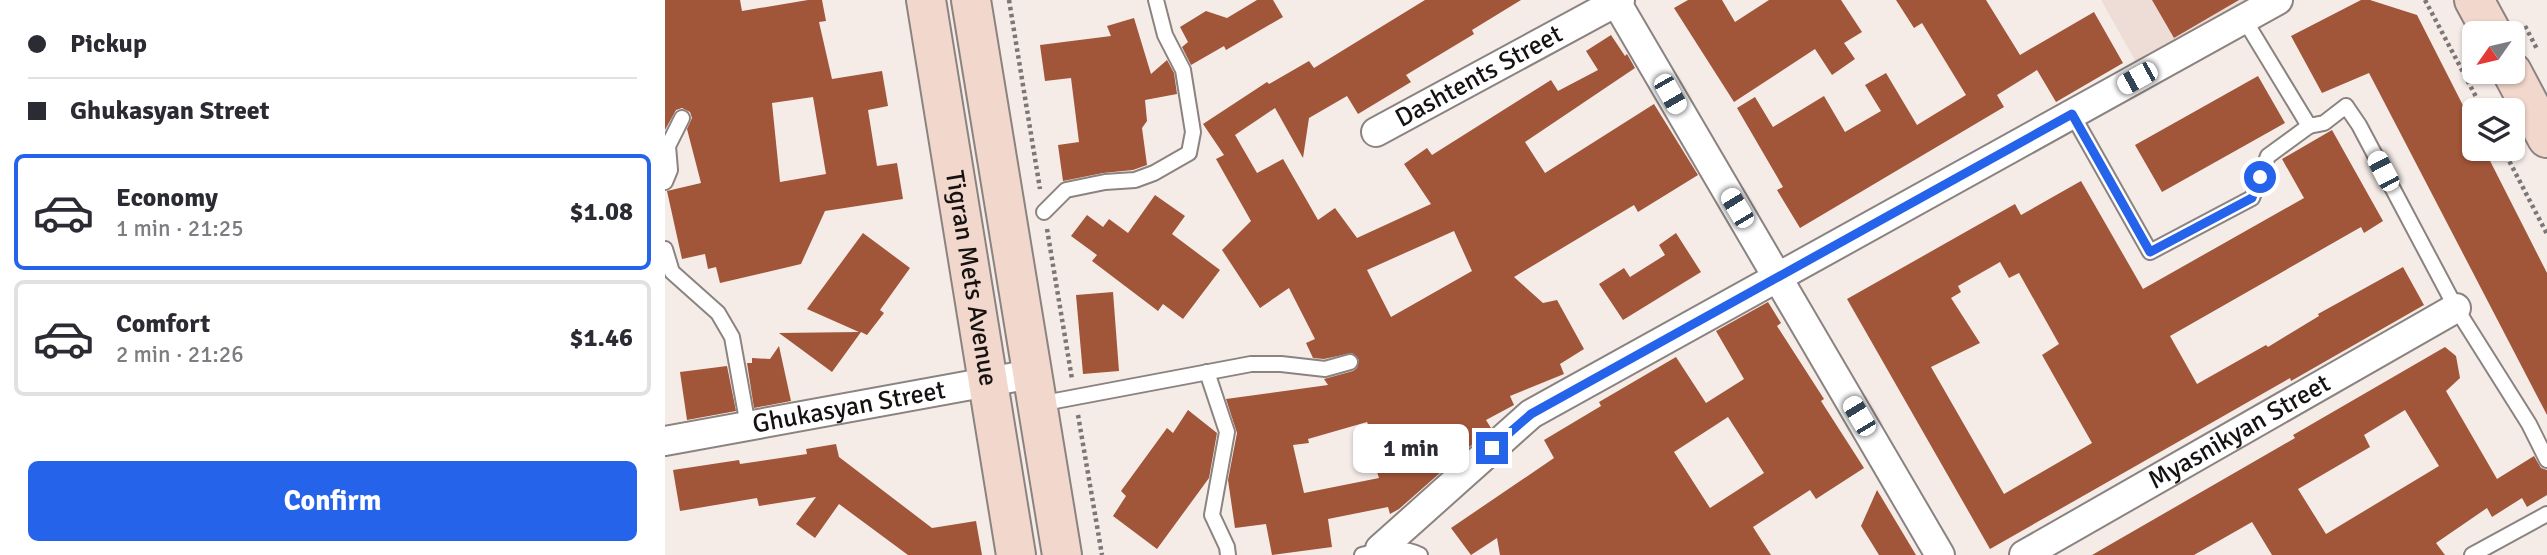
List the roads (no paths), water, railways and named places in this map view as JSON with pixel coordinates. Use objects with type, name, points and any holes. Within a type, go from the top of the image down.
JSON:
[{"type":"main road","name":"Tigran Mets Avenue","points":[[926,0],[1016,555]]},
{"type":"main road","name":"Tigran Mets Avenue","points":[[971,0],[1062,555]]},
{"type":"main road","points":[[2474,0],[2499,21]]},
{"type":"main road","points":[[2527,64],[2547,138]]},
{"type":"street","points":[[1371,552],[1531,414],[2278,0]]},
{"type":"street","points":[[1617,1],[1940,555]]},
{"type":"street","name":"Dashtents Street","points":[[1376,132],[1617,1]]},
{"type":"street","name":"Myasnikyan Street","points":[[2024,555],[2456,307]]},
{"type":"street","name":"Ghukasyan Street","points":[[665,440],[988,382],[1035,389]]},
{"type":"lane","points":[[1044,212],[1066,190],[1105,182],[1135,180],[1154,173],[1189,153],[1193,132],[1182,69],[1165,36],[1156,0]]},
{"type":"lane","points":[[2244,19],[2309,126]]},
{"type":"lane","points":[[2072,114],[2150,252],[2252,198],[2268,156],[2309,126],[2324,123],[2346,106],[2359,125],[2456,307],[2529,425],[2547,460]]},
{"type":"lane","points":[[665,182],[670,170],[668,146],[682,118]]},
{"type":"lane","points":[[665,249],[672,272],[717,313],[732,337],[748,426]]},
{"type":"lane","points":[[1035,389],[1075,397],[1251,364],[1325,369],[1350,362]]},
{"type":"lane","points":[[1207,372],[1227,432],[1212,515],[1228,555]]},
{"type":"lane","points":[[2472,555],[2547,514]]},
{"type":"lane","points":[[1371,552],[1414,552],[1420,555]]}]
